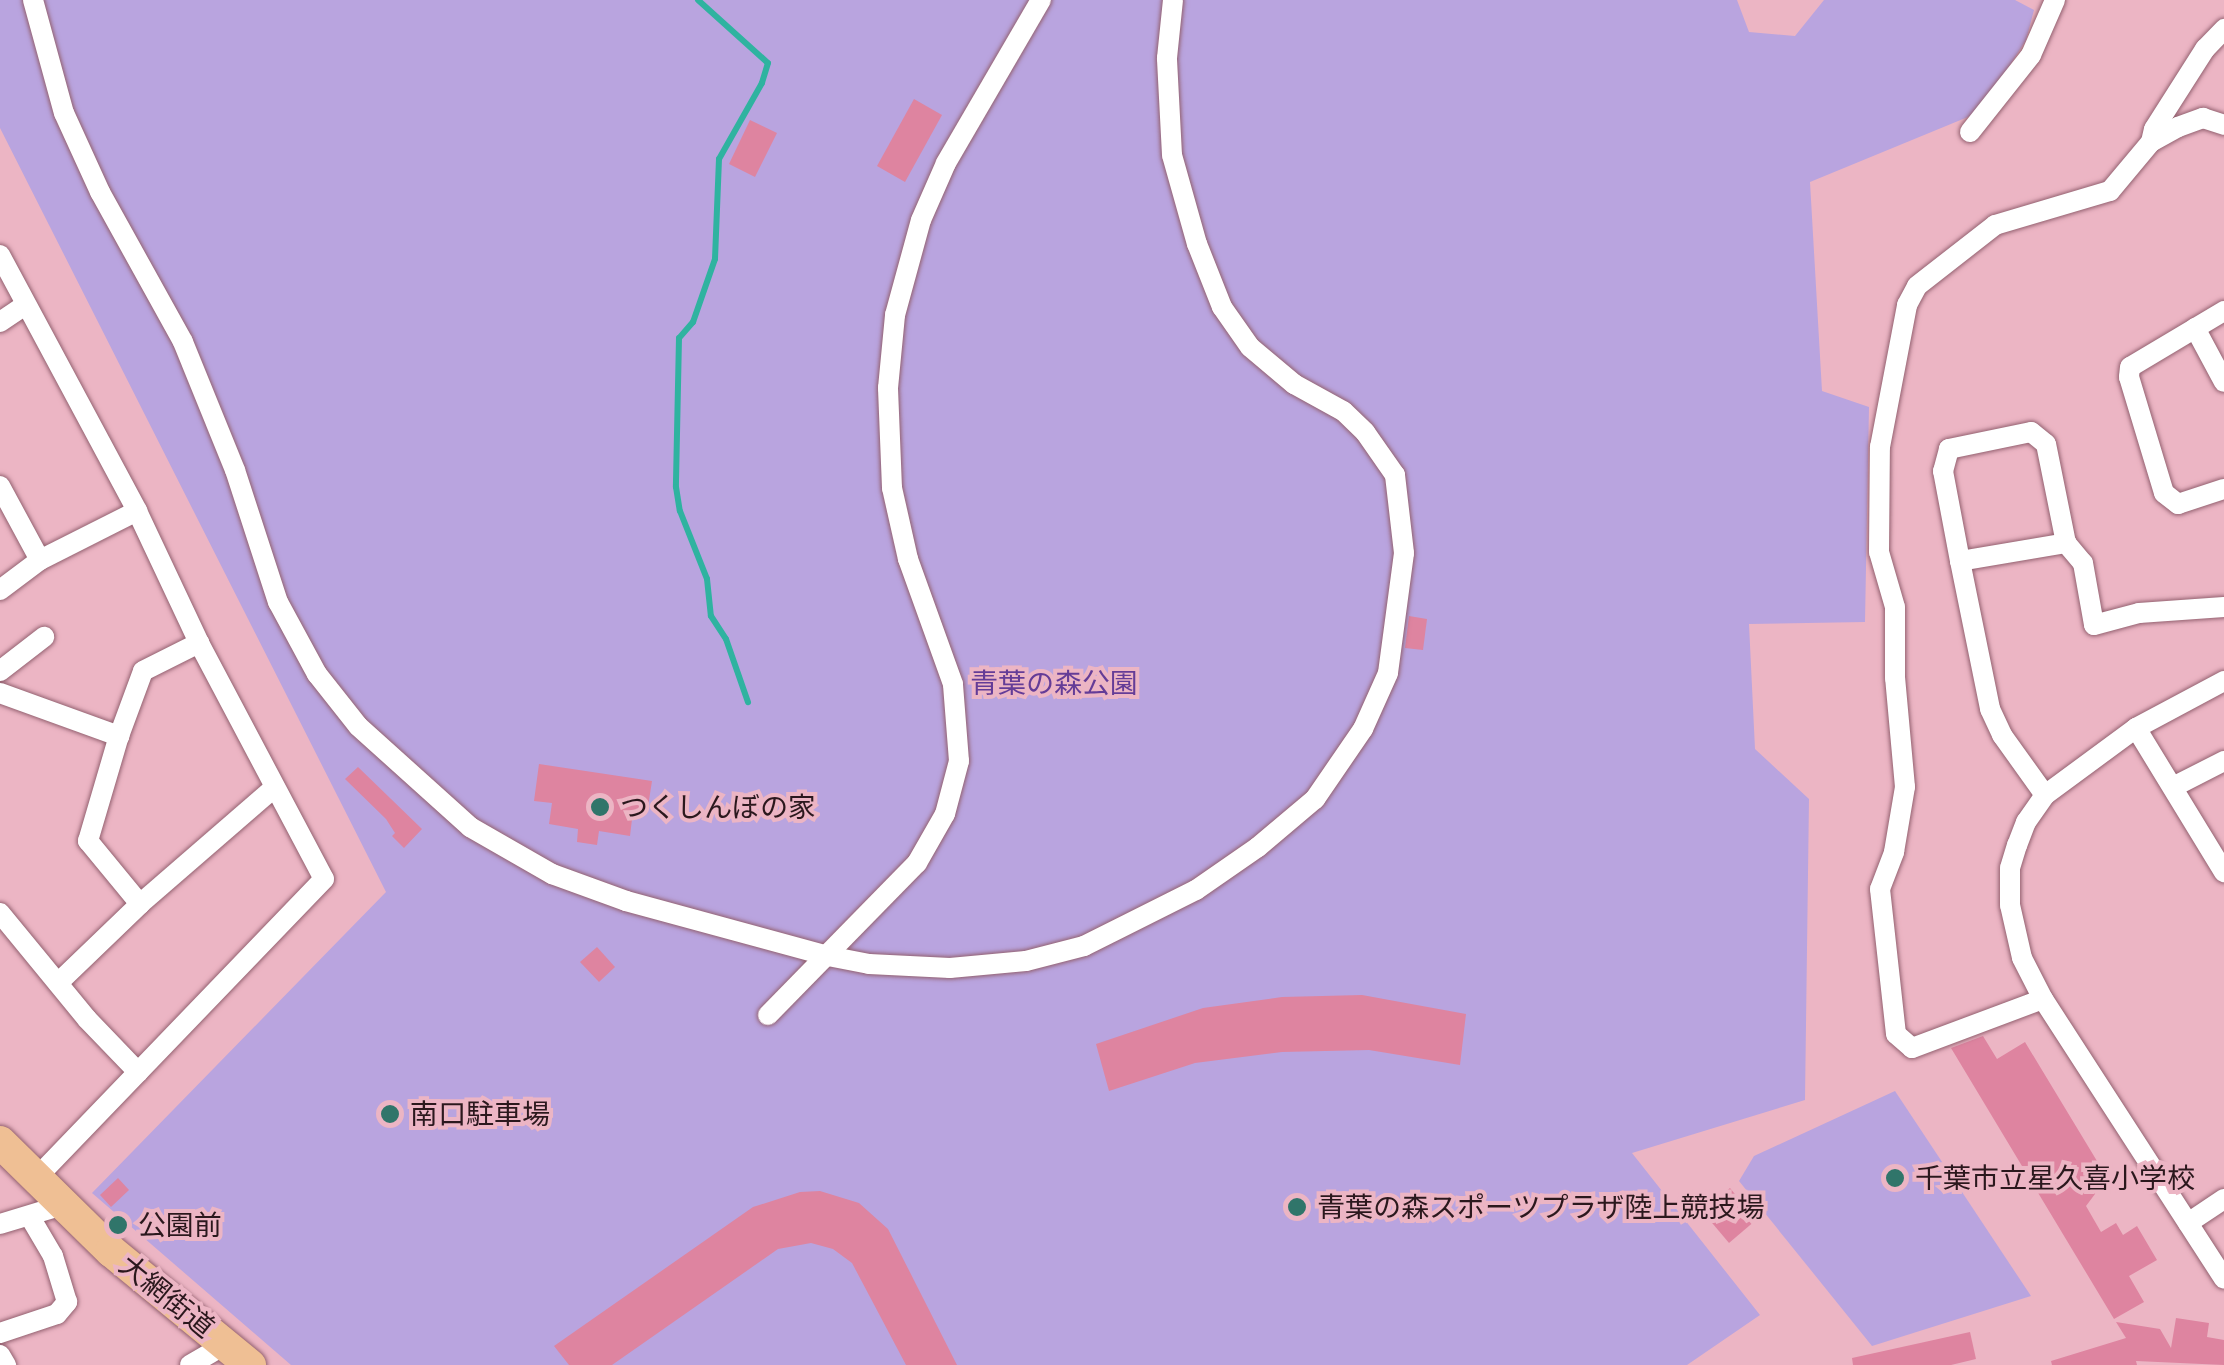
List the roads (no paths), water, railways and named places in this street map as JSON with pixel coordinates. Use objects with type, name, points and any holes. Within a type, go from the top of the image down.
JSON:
[{"type":"main road","name":"大網街道","points":[[0,1142],[111,1250],[238,1354]]},
{"type":"street","points":[[33,0],[64,114],[100,192],[183,342],[236,470],[278,602],[317,674],[358,726],[470,827],[552,874],[626,901],[828,956],[870,964],[950,968],[1026,961],[1084,946],[1196,890],[1258,847],[1315,799],[1363,728],[1388,673],[1404,553],[1395,476],[1365,432],[1343,411],[1294,384],[1250,347],[1222,306],[1196,244],[1172,155],[1167,58],[1173,0]]},
{"type":"street","points":[[768,1015],[917,863],[945,814],[959,761],[953,684],[908,558],[892,488],[888,388],[895,315],[921,220],[946,163],[1040,0]]},
{"type":"street","points":[[1970,132],[2032,56],[2056,0]]},
{"type":"street","points":[[2151,142],[2154,129],[2174,97],[2224,29]]},
{"type":"street","points":[[2042,999],[1912,1048],[1896,1034],[1880,889],[1894,852],[1904,787],[1895,678],[1896,607],[1879,552],[1880,447],[1907,306],[1917,286],[1995,225],[2110,191],[2151,142],[2203,118],[2224,125]]},
{"type":"street","points":[[0,255],[137,511],[199,643],[324,879],[36,1178]]},
{"type":"street","points":[[0,322],[26,305]]},
{"type":"street","points":[[2224,311],[2130,367],[2129,376],[2164,493],[2178,504],[2224,489]]},
{"type":"street","points":[[2195,328],[2224,382]]},
{"type":"street","points":[[2046,794],[2002,736],[1990,709],[1943,471],[1949,449],[2032,432],[2046,444],[2066,542],[2083,562],[2094,624],[2139,613],[2224,606]]},
{"type":"street","points":[[0,486],[40,560]]},
{"type":"street","points":[[0,590],[40,560],[137,511]]},
{"type":"street","points":[[1960,561],[2066,542]]},
{"type":"street","points":[[0,671],[44,637]]},
{"type":"street","points":[[140,904],[88,841],[118,736],[143,672],[199,643]]},
{"type":"street","points":[[2224,681],[2136,728],[2046,794],[2026,822],[2010,868],[2016,937],[2042,999],[2224,1279]]},
{"type":"street","points":[[0,693],[118,736]]},
{"type":"street","points":[[2136,728],[2224,872]]},
{"type":"street","points":[[2174,787],[2224,761]]},
{"type":"street","points":[[58,984],[140,904],[274,788]]},
{"type":"street","points":[[0,912],[58,984],[138,1072]]},
{"type":"street","points":[[2188,1222],[2224,1199]]},
{"type":"street","points":[[0,1224],[64,1204]]},
{"type":"street","points":[[0,1333],[57,1314],[67,1302],[53,1256],[30,1217]]},
{"type":"street","points":[[0,1354],[6,1365]]},
{"type":"street","points":[[190,1365],[238,1354]]},
{"type":"waterway","points":[[698,0],[768,63],[762,83],[719,159],[715,259],[693,322],[679,338],[676,487],[680,511],[707,579],[711,616],[726,639],[748,702]]},
{"type":"place","name":"つくしんぼの家","points":[[600,807]]},
{"type":"place","name":"南口駐車場","points":[[390,1114]]},
{"type":"place","name":"千葉市立星久喜小学校","points":[[1895,1178]]},
{"type":"place","name":"青葉の森スポーツプラザ陸上競技場","points":[[1297,1207]]},
{"type":"place","name":"公園前","points":[[118,1225]]},
{"type":"park label","name":"青葉の森公園","points":[[1054,683]]}]
